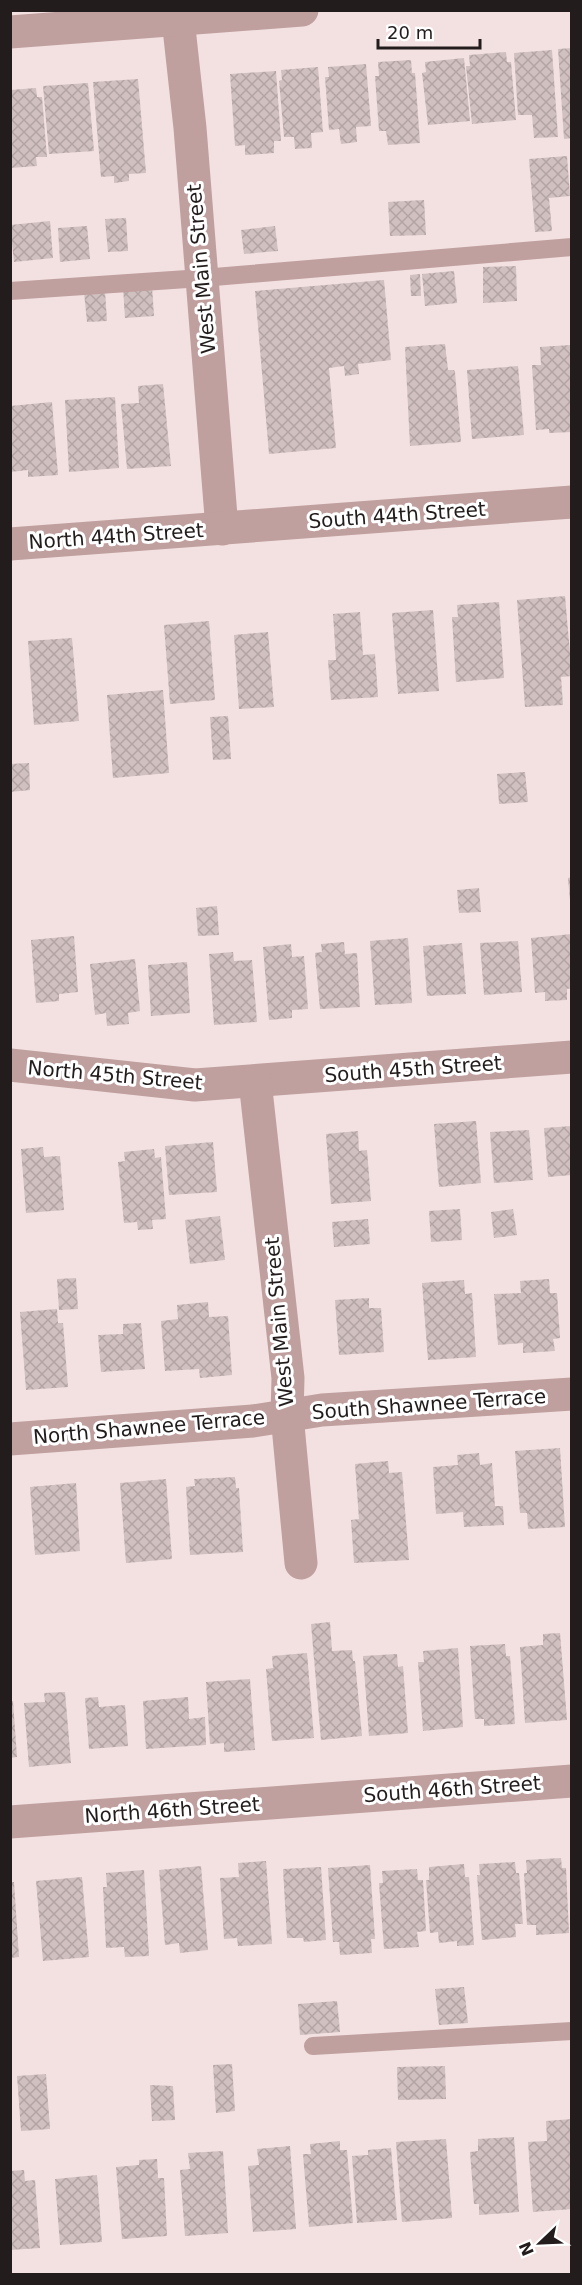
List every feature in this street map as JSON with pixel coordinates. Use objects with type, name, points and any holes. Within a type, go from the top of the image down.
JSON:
[{"type":"street","points":[[10,32],[177,15],[302,10]]},
{"type":"street","name":"West Main Street","points":[[177,15],[190,128],[222,529]]},
{"type":"street","name":"South 44th Street","points":[[222,529],[572,502]]},
{"type":"street","name":"North 44th Street","points":[[10,544],[222,529]]},
{"type":"street","name":"South 45th Street","points":[[255,1081],[572,1057]]},
{"type":"street","name":"North 45th Street","points":[[10,1065],[195,1085],[255,1081]]},
{"type":"street","name":"West Main Street","points":[[255,1081],[288,1378],[287,1415],[302,1563]]},
{"type":"street","name":"South Shawnee Terrace","points":[[287,1415],[322,1410],[572,1394]]},
{"type":"street","name":"North Shawnee Terrace","points":[[10,1439],[253,1420],[287,1415]]},
{"type":"street","name":"South 46th Street","points":[[333,1798],[572,1780]]},
{"type":"street","name":"North 46th Street","points":[[10,1822],[333,1798]]},
{"type":"lane","points":[[10,291],[202,278],[572,247]]},
{"type":"lane","points":[[313,2046],[572,2031]]},
{"type":"building","points":[[572,48],[572,138],[564,139],[558,49]]},
{"type":"building","points":[[552,50],[558,137],[534,138],[532,115],[518,115],[514,53]]},
{"type":"building","points":[[506,52],[507,62],[511,62],[516,120],[472,124],[466,66],[470,66],[469,55]]},
{"type":"building","points":[[464,58],[470,121],[428,125],[422,73],[426,72],[425,62]]},
{"type":"building","points":[[411,60],[412,73],[415,73],[420,143],[388,145],[386,131],[379,131],[375,76],[379,76],[378,62]]},
{"type":"building","points":[[366,64],[371,126],[356,127],[357,142],[341,144],[339,129],[329,130],[325,77],[329,77],[328,67]]},
{"type":"building","points":[[318,67],[323,132],[311,133],[312,148],[295,149],[294,137],[284,137],[279,81],[282,80],[281,70]]},
{"type":"building","points":[[276,71],[281,141],[274,141],[274,153],[245,155],[245,145],[235,146],[230,74]]},
{"type":"building","points":[[138,79],[146,173],[129,174],[129,181],[114,183],[114,176],[101,177],[93,82]]},
{"type":"building","points":[[88,83],[94,151],[49,154],[43,86]]},
{"type":"building","points":[[36,88],[37,97],[42,97],[47,157],[36,157],[37,166],[10,168],[10,90]]},
{"type":"building","points":[[567,156],[570,196],[549,198],[552,231],[535,232],[529,159]]},
{"type":"building","points":[[424,200],[426,235],[390,236],[388,202]]},
{"type":"building","points":[[126,218],[128,251],[108,252],[105,219]]},
{"type":"building","points":[[50,221],[53,258],[14,262],[10,225]]},
{"type":"building","points":[[87,226],[90,259],[60,262],[58,228]]},
{"type":"building","points":[[275,226],[278,251],[244,254],[241,230]]},
{"type":"building","points":[[516,266],[517,301],[483,303],[483,267]]},
{"type":"building","points":[[454,271],[457,303],[425,306],[422,274]]},
{"type":"building","points":[[420,274],[421,296],[411,296],[410,275]]},
{"type":"building","points":[[384,280],[391,360],[358,364],[359,374],[345,376],[344,366],[329,368],[336,448],[269,454],[255,291]]},
{"type":"building","points":[[152,286],[154,316],[125,318],[123,288]]},
{"type":"building","points":[[105,291],[107,321],[87,322],[84,292]]},
{"type":"building","points":[[445,344],[448,370],[455,372],[461,442],[410,446],[405,347]]},
{"type":"building","points":[[570,345],[572,432],[549,433],[549,429],[536,430],[532,365],[541,365],[540,347]]},
{"type":"building","points":[[518,366],[524,435],[472,439],[467,370]]},
{"type":"building","points":[[163,384],[171,466],[127,469],[121,404],[139,403],[138,386]]},
{"type":"building","points":[[115,397],[119,468],[69,472],[65,400]]},
{"type":"building","points":[[52,402],[58,475],[28,477],[28,470],[10,472],[10,406]]},
{"type":"building","points":[[565,596],[572,676],[561,677],[563,705],[525,707],[517,600]]},
{"type":"building","points":[[499,602],[504,678],[456,682],[452,617],[458,617],[457,605]]},
{"type":"building","points":[[433,610],[439,691],[398,694],[392,613]]},
{"type":"building","points":[[360,612],[363,655],[375,654],[378,697],[331,700],[328,660],[336,660],[333,614]]},
{"type":"building","points":[[209,621],[215,700],[170,704],[164,625]]},
{"type":"building","points":[[268,632],[274,707],[239,709],[234,635]]},
{"type":"building","points":[[72,638],[79,721],[34,725],[28,641]]},
{"type":"building","points":[[163,690],[169,773],[113,778],[107,695]]},
{"type":"building","points":[[228,716],[231,759],[213,760],[210,717]]},
{"type":"building","points":[[29,763],[30,790],[10,792],[10,764]]},
{"type":"building","points":[[525,772],[528,802],[499,804],[497,774]]},
{"type":"building","points":[[572,877],[572,900],[570,901],[568,878]]},
{"type":"building","points":[[479,888],[481,912],[459,913],[457,890]]},
{"type":"building","points":[[217,906],[219,935],[198,936],[196,908]]},
{"type":"building","points":[[572,934],[572,988],[567,989],[567,1000],[545,1001],[545,992],[535,993],[531,938]]},
{"type":"building","points":[[74,936],[78,992],[59,994],[59,1001],[36,1003],[31,940]]},
{"type":"building","points":[[408,938],[412,1003],[375,1005],[370,941]]},
{"type":"building","points":[[518,941],[522,992],[484,995],[480,943]]},
{"type":"building","points":[[344,942],[345,954],[357,953],[360,1007],[320,1009],[315,953],[322,952],[321,944]]},
{"type":"building","points":[[462,943],[466,994],[427,996],[423,946]]},
{"type":"building","points":[[291,944],[292,957],[304,956],[308,1009],[292,1010],[292,1018],[269,1020],[263,947]]},
{"type":"building","points":[[233,952],[234,961],[252,960],[257,1022],[214,1025],[209,954]]},
{"type":"building","points":[[135,959],[140,1011],[128,1013],[129,1024],[107,1026],[106,1013],[95,1015],[90,964]]},
{"type":"building","points":[[187,962],[190,1013],[151,1016],[148,965]]},
{"type":"building","points":[[476,1121],[481,1183],[439,1187],[434,1124]]},
{"type":"building","points":[[572,1126],[572,1175],[548,1177],[544,1128]]},
{"type":"building","points":[[529,1130],[533,1180],[494,1183],[490,1132]]},
{"type":"building","points":[[358,1131],[359,1151],[367,1150],[371,1201],[331,1204],[326,1134]]},
{"type":"building","points":[[213,1142],[217,1192],[169,1195],[165,1146]]},
{"type":"building","points":[[43,1147],[44,1157],[60,1156],[64,1210],[26,1213],[21,1149]]},
{"type":"building","points":[[154,1149],[155,1158],[161,1157],[166,1219],[152,1220],[153,1229],[138,1230],[137,1222],[124,1223],[118,1162],[125,1161],[124,1152]]},
{"type":"building","points":[[460,1209],[462,1240],[431,1242],[429,1211]]},
{"type":"building","points":[[513,1209],[517,1235],[494,1238],[491,1212]]},
{"type":"building","points":[[220,1216],[225,1260],[190,1264],[185,1220]]},
{"type":"building","points":[[368,1219],[370,1244],[334,1247],[332,1222]]},
{"type":"building","points":[[76,1278],[78,1309],[59,1310],[57,1279]]},
{"type":"building","points":[[549,1279],[550,1293],[557,1293],[560,1338],[553,1339],[555,1351],[523,1353],[523,1343],[498,1345],[494,1294],[521,1293],[520,1281]]},
{"type":"building","points":[[464,1280],[465,1294],[472,1293],[476,1357],[428,1360],[422,1283]]},
{"type":"building","points":[[369,1298],[369,1308],[381,1308],[384,1352],[339,1355],[335,1300]]},
{"type":"building","points":[[208,1302],[209,1317],[228,1316],[232,1375],[200,1378],[199,1369],[165,1371],[161,1321],[178,1319],[177,1305]]},
{"type":"building","points":[[57,1309],[58,1323],[63,1323],[68,1387],[26,1390],[20,1312]]},
{"type":"building","points":[[141,1323],[145,1369],[101,1372],[98,1335],[123,1334],[123,1324]]},
{"type":"building","points":[[560,1448],[565,1527],[528,1529],[527,1513],[520,1513],[515,1451]]},
{"type":"building","points":[[479,1453],[480,1465],[492,1463],[495,1506],[503,1506],[504,1525],[464,1527],[463,1512],[436,1514],[433,1467],[458,1465],[457,1455]]},
{"type":"building","points":[[388,1461],[389,1473],[402,1472],[409,1560],[354,1563],[351,1520],[359,1519],[355,1464]]},
{"type":"building","points":[[235,1477],[236,1488],[239,1488],[243,1552],[190,1555],[186,1487],[195,1486],[194,1479]]},
{"type":"building","points":[[166,1479],[172,1559],[126,1563],[120,1483]]},
{"type":"building","points":[[76,1483],[80,1551],[35,1555],[30,1487]]},
{"type":"building","points":[[330,1622],[332,1651],[352,1650],[362,1736],[321,1740],[311,1624]]},
{"type":"building","points":[[560,1633],[567,1720],[525,1723],[520,1647],[543,1645],[543,1634]]},
{"type":"building","points":[[505,1644],[506,1656],[510,1656],[515,1724],[484,1726],[484,1719],[475,1719],[470,1646]]},
{"type":"building","points":[[458,1648],[463,1727],[423,1731],[418,1662],[424,1662],[423,1651]]},
{"type":"building","points":[[307,1653],[314,1738],[272,1741],[266,1669],[273,1668],[272,1656]]},
{"type":"building","points":[[397,1654],[398,1667],[403,1666],[408,1733],[369,1736],[363,1656]]},
{"type":"building","points":[[250,1679],[255,1750],[224,1752],[224,1743],[210,1744],[206,1682]]},
{"type":"building","points":[[65,1692],[71,1763],[29,1767],[24,1703],[45,1702],[44,1693]]},
{"type":"building","points":[[98,1697],[99,1707],[125,1705],[128,1746],[89,1749],[85,1698]]},
{"type":"building","points":[[188,1697],[189,1719],[205,1717],[206,1745],[146,1749],[143,1701]]},
{"type":"building","points":[[10,1701],[13,1701],[17,1757],[10,1758]]},
{"type":"building","points":[[561,1858],[562,1868],[566,1868],[569,1933],[536,1935],[536,1925],[527,1925],[524,1873],[527,1873],[526,1860]]},
{"type":"building","points":[[266,1861],[272,1944],[238,1946],[237,1938],[224,1939],[220,1878],[239,1877],[238,1863]]},
{"type":"building","points":[[515,1862],[516,1873],[519,1873],[523,1924],[515,1924],[516,1937],[482,1940],[477,1875],[480,1875],[479,1864]]},
{"type":"building","points":[[464,1864],[465,1877],[469,1877],[474,1945],[457,1946],[457,1941],[439,1943],[438,1932],[430,1933],[426,1880],[429,1880],[429,1867]]},
{"type":"building","points":[[370,1865],[375,1939],[371,1939],[372,1953],[340,1955],[339,1942],[333,1942],[328,1868]]},
{"type":"building","points":[[201,1866],[208,1950],[180,1953],[179,1943],[165,1945],[159,1870]]},
{"type":"building","points":[[321,1867],[326,1940],[304,1942],[303,1938],[287,1938],[283,1869]]},
{"type":"building","points":[[417,1869],[418,1880],[423,1880],[426,1931],[417,1932],[419,1947],[384,1949],[379,1883],[383,1883],[382,1871]]},
{"type":"building","points":[[144,1870],[149,1956],[125,1957],[124,1947],[106,1948],[103,1887],[107,1887],[106,1873]]},
{"type":"building","points":[[82,1877],[89,1957],[43,1961],[36,1881]]},
{"type":"building","points":[[10,1882],[14,1882],[19,1957],[10,1958]]},
{"type":"building","points":[[464,1987],[468,2023],[439,2025],[435,1989]]},
{"type":"building","points":[[337,2001],[340,2032],[300,2035],[298,2004]]},
{"type":"building","points":[[232,2064],[235,2111],[216,2113],[213,2065]]},
{"type":"building","points":[[445,2066],[446,2099],[398,2100],[397,2067]]},
{"type":"building","points":[[46,2074],[50,2129],[21,2131],[17,2076]]},
{"type":"building","points":[[150,2085],[173,2086],[175,2120],[152,2121]]},
{"type":"building","points":[[572,2119],[572,2209],[533,2212],[528,2142],[547,2141],[546,2121]]},
{"type":"building","points":[[514,2137],[519,2212],[479,2215],[479,2204],[474,2204],[470,2152],[478,2151],[478,2139]]},
{"type":"building","points":[[446,2139],[452,2218],[402,2222],[396,2142]]},
{"type":"building","points":[[340,2141],[340,2150],[347,2150],[353,2223],[309,2227],[303,2154],[311,2154],[310,2144]]},
{"type":"building","points":[[290,2146],[296,2229],[253,2232],[248,2166],[259,2165],[257,2149]]},
{"type":"building","points":[[391,2148],[397,2220],[357,2223],[352,2156],[368,2155],[368,2150]]},
{"type":"building","points":[[223,2151],[228,2233],[185,2236],[180,2170],[190,2169],[188,2153]]},
{"type":"building","points":[[157,2159],[158,2178],[164,2178],[167,2236],[122,2239],[116,2167],[139,2165],[139,2160]]},
{"type":"building","points":[[24,2170],[25,2181],[35,2180],[40,2248],[10,2250],[10,2171]]},
{"type":"building","points":[[97,2175],[102,2242],[60,2245],[55,2179]]}]
